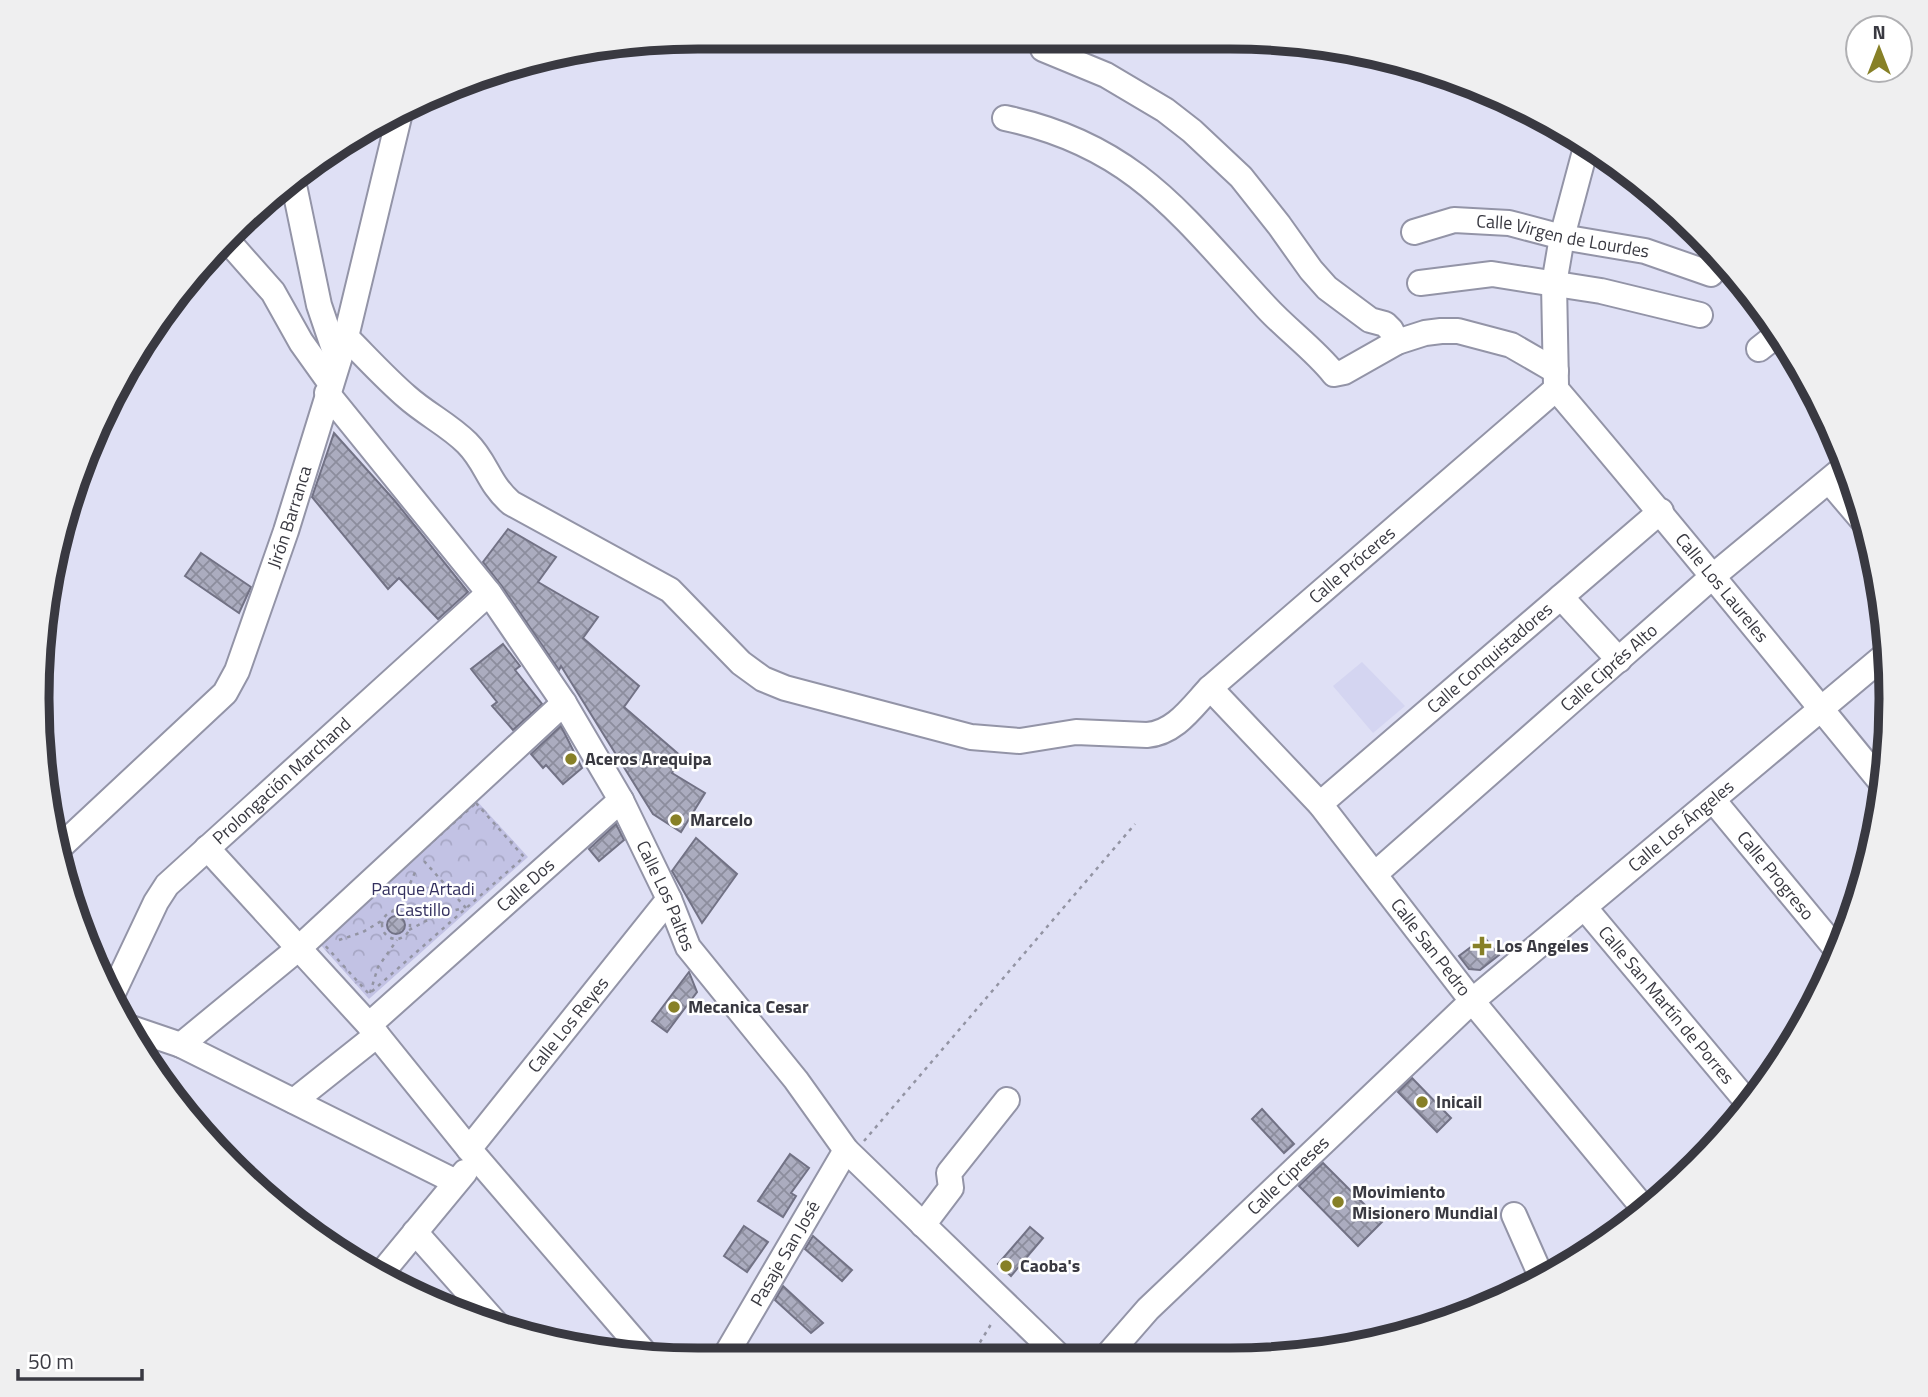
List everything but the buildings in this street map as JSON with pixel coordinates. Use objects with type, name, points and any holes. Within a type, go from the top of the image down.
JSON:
[{"type":"street","points":[[1045,49],[1106,75],[1155,104],[1192,131],[1241,177],[1327,288],[1370,320],[1385,324],[1397,342]]},
{"type":"street","name":"Calle Los Laureles","points":[[1006,118],[1070,136],[1134,171],[1172,204],[1281,324],[1334,374],[1344,372],[1397,342],[1425,333],[1458,331],[1511,345],[1556,380],[1712,577],[1874,773]]},
{"type":"street","name":"Jirón Barranca","points":[[65,842],[225,693],[247,648],[346,337],[397,123]]},
{"type":"street","points":[[1556,380],[1554,284],[1562,237],[1584,154]]},
{"type":"street","points":[[295,190],[332,379]]},
{"type":"street","name":"Calle Virgen de Lourdes","points":[[1414,232],[1454,220],[1484,220],[1714,267]]},
{"type":"street","name":"Calle Los Paltos","points":[[232,246],[274,292],[301,342],[332,379],[489,593],[564,703],[621,800],[669,899],[688,947],[796,1080],[849,1153],[1051,1348]]},
{"type":"street","points":[[1420,283],[1492,274],[1601,291],[1700,315]]},
{"type":"street","name":"Calle Próceres","points":[[346,337],[409,399],[434,415],[469,445],[481,460],[491,482],[511,503],[670,590],[741,663],[763,679],[785,688],[971,737],[1020,741],[1076,732],[1147,735],[1170,729],[1210,688],[1556,380]]},
{"type":"street","name":"Calle Ciprés Alto","points":[[1375,874],[1712,577],[1837,474]]},
{"type":"street","name":"Calle Conquistadores","points":[[1320,804],[1661,511]]},
{"type":"street","name":"Prolongación Marchand","points":[[116,986],[156,902],[167,885],[489,593]]},
{"type":"street","points":[[1561,597],[1619,660]]},
{"type":"street","name":"Calle Los Ángeles","points":[[1472,1001],[1878,661]]},
{"type":"street","name":"Calle San Pedro","points":[[1210,688],[1320,804],[1472,1001],[1639,1203]]},
{"type":"street","points":[[181,1045],[320,941],[564,703]]},
{"type":"street","name":"Calle Dos","points":[[294,1101],[621,800]]},
{"type":"street","name":"Calle Progreso","points":[[1713,800],[1831,943]]},
{"type":"street","points":[[207,848],[320,941],[373,1030],[473,1153],[638,1345]]},
{"type":"street","name":"Calle Los Reyes","points":[[386,1268],[456,1182],[473,1153],[669,899]]},
{"type":"street","name":"Calle San Martín de Porres","points":[[1584,907],[1743,1097]]},
{"type":"street","name":"Calle Cipreses","points":[[1114,1348],[1148,1309],[1472,1001]]},
{"type":"street","points":[[142,1034],[181,1045],[456,1182]]},
{"type":"street","points":[[923,1224],[951,1188],[949,1173],[1007,1100]]},
{"type":"street","name":"Pasaje San José","points":[[729,1348],[849,1153]]},
{"type":"street","points":[[1514,1215],[1538,1270]]},
{"type":"street","points":[[415,1232],[486,1313]]},
{"type":"path","points":[[320,941],[476,803],[524,857],[369,994]]},
{"type":"path","points":[[849,1153],[1135,824]]},
{"type":"path","points":[[320,941],[363,932],[383,920],[405,895],[412,882],[419,854]]},
{"type":"path","points":[[419,854],[466,908]]},
{"type":"path","points":[[369,994],[378,967],[409,929],[439,914],[466,908]]},
{"type":"path","points":[[392,912],[397,911],[407,916],[409,929]]},
{"type":"path","points":[[383,920],[385,934],[399,939]]},
{"type":"path","points":[[320,941],[369,994]]},
{"type":"path","points":[[976,1348],[1004,1303]]},
{"type":"shaded area","points":[[1362,662],[1405,706],[1373,733],[1333,686]]},
{"type":"green space","name":"Parque Artadi Castillo","points":[[476,800],[528,857],[369,999],[318,942]]},
{"type":"place","name":"Aceros Arequipa","points":[[571,759]]},
{"type":"place","name":"Marcelo","points":[[676,820]]},
{"type":"place","name":"Los Angeles","points":[[1482,946]]},
{"type":"place","name":"Mecanica Cesar","points":[[674,1007]]},
{"type":"place","name":"Inicail","points":[[1422,1102]]},
{"type":"place","name":"Movimiento Misionero Mundial","points":[[1338,1202]]},
{"type":"place","name":"Caoba's","points":[[1006,1266]]}]
